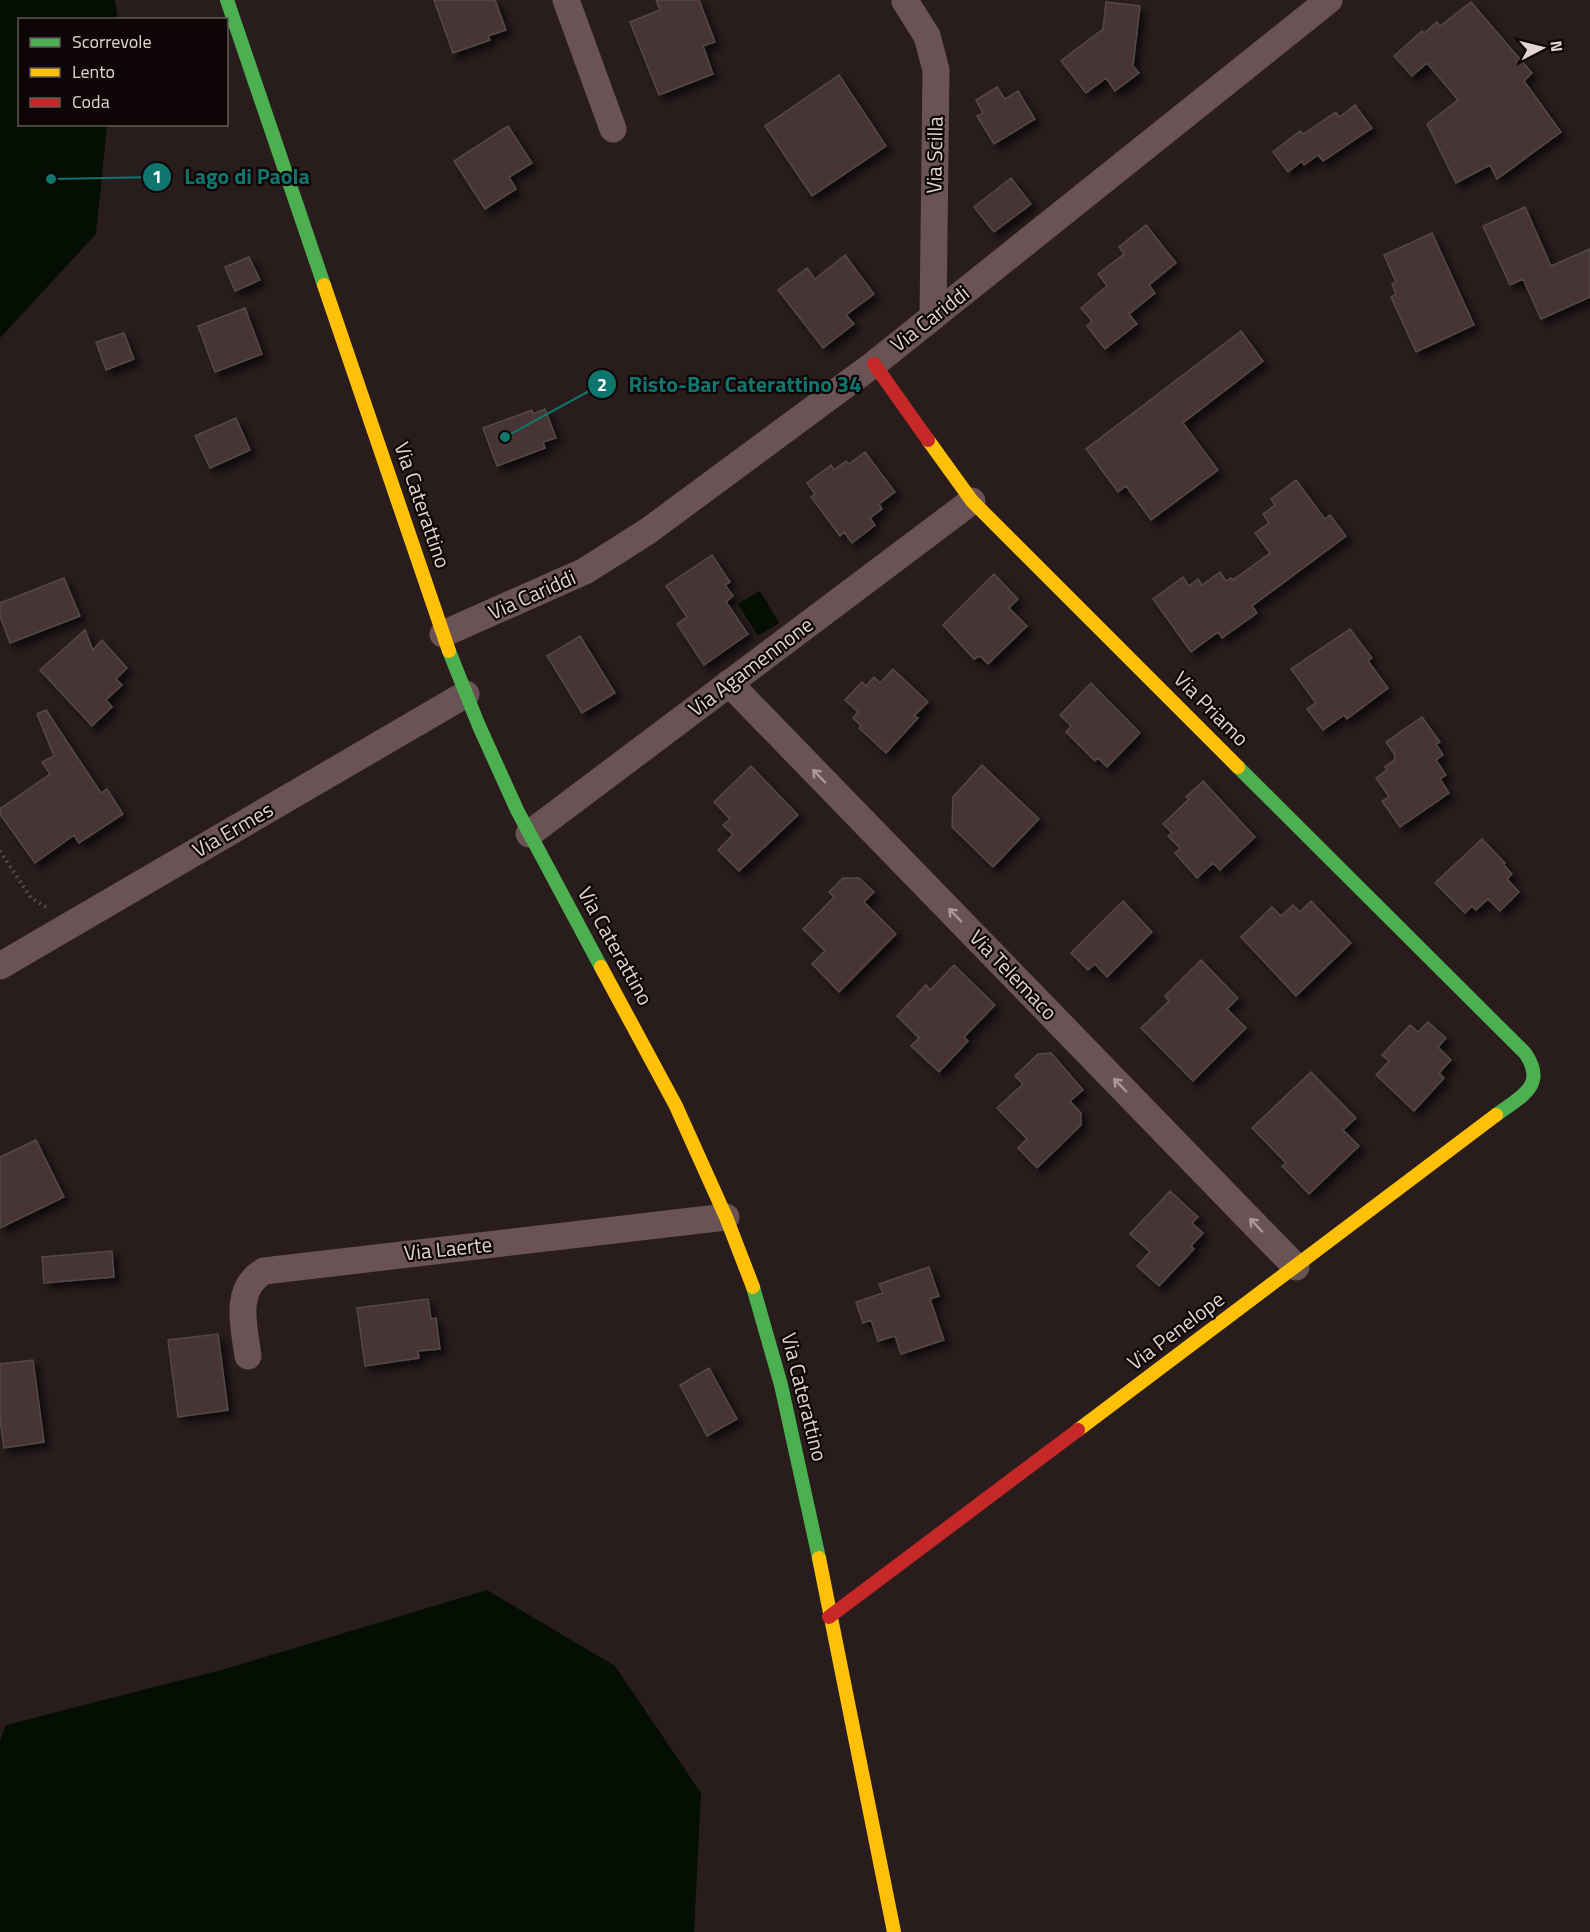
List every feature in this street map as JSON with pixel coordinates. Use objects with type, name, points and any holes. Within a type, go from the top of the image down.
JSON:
[{"type":"street","name":"Via Caterattino","points":[[227,0],[443,634],[466,694],[498,770],[529,834],[660,1073],[726,1217],[755,1293],[799,1463],[894,1932]]},
{"type":"street","points":[[566,0],[613,129]]},
{"type":"street","name":"Via Cariddi","points":[[443,634],[564,582],[603,561],[874,364],[1329,0]]},
{"type":"street","name":"Via Scilla","points":[[905,1],[927,36],[936,70],[933,317]]},
{"type":"street","name":"Via Priamo","points":[[874,364],[972,501],[1517,1045],[1529,1058],[1534,1071]]},
{"type":"street","name":"Via Agamennone","points":[[529,834],[972,501]]},
{"type":"street","name":"Via Telemaco","points":[[729,683],[1296,1267]]},
{"type":"street","name":"Via Ermes","points":[[0,966],[466,694]]},
{"type":"street","name":"Via Penelope","points":[[829,1617],[1527,1092],[1534,1079],[1534,1071]]},
{"type":"street","name":"Via Laerte","points":[[248,1356],[243,1298],[250,1281],[264,1271],[726,1217]]},
{"type":"shaded area","points":[[0,0],[115,0],[118,18],[18,18],[18,126],[107,126],[96,234],[0,338]]},
{"type":"shaded area","points":[[760,591],[779,623],[758,636],[738,604]]},
{"type":"shaded area","points":[[487,1590],[615,1666],[701,1793],[694,1932],[0,1932],[0,1741],[6,1725],[225,1669]]},
{"type":"building","points":[[434,0],[495,0],[506,30],[488,36],[490,40],[453,53]]},
{"type":"building","points":[[656,0],[699,0],[715,42],[703,46],[713,74],[659,95],[630,22],[660,10]]},
{"type":"building","points":[[1106,2],[1140,6],[1133,66],[1139,73],[1115,91],[1106,78],[1086,93],[1061,61],[1103,29]]},
{"type":"building","points":[[1471,2],[1532,73],[1524,81],[1561,132],[1497,179],[1490,165],[1456,183],[1427,124],[1458,100],[1427,63],[1412,76],[1394,56],[1422,31],[1424,33],[1437,22],[1440,26]]},
{"type":"building","points":[[839,75],[886,146],[812,196],[765,126]]},
{"type":"building","points":[[997,87],[1005,99],[1018,91],[1035,119],[994,144],[977,116],[983,113],[976,100]]},
{"type":"building","points":[[1355,105],[1372,128],[1323,161],[1318,155],[1304,165],[1302,161],[1288,172],[1273,152],[1300,131],[1303,134],[1336,112],[1339,117]]},
{"type":"building","points":[[508,126],[532,163],[509,177],[516,189],[485,209],[454,161]]},
{"type":"building","points":[[1011,178],[1031,204],[994,232],[974,207]]},
{"type":"building","points":[[1525,207],[1551,266],[1590,249],[1590,297],[1541,319],[1523,279],[1510,285],[1483,226]]},
{"type":"building","points":[[1146,225],[1176,263],[1149,285],[1155,293],[1129,314],[1137,324],[1105,349],[1087,326],[1092,321],[1081,308],[1107,286],[1098,274],[1124,254],[1119,247]]},
{"type":"building","points":[[1432,233],[1474,325],[1416,352],[1391,297],[1396,294],[1392,284],[1396,282],[1384,255]]},
{"type":"building","points":[[845,255],[874,294],[846,315],[854,324],[823,348],[778,290],[807,268],[815,279]]},
{"type":"building","points":[[249,257],[260,280],[235,291],[225,267]]},
{"type":"building","points":[[245,308],[262,354],[215,372],[198,326]]},
{"type":"building","points":[[1241,331],[1263,361],[1183,423],[1218,470],[1151,520],[1126,486],[1118,492],[1086,449]]},
{"type":"building","points":[[124,333],[134,359],[106,370],[96,342]]},
{"type":"building","points":[[545,409],[556,438],[543,442],[545,448],[497,466],[483,428],[532,410],[533,414]]},
{"type":"building","points":[[236,418],[250,450],[210,468],[195,436]]},
{"type":"building","points":[[865,452],[895,492],[879,504],[882,509],[870,518],[875,525],[852,543],[844,532],[840,536],[811,497],[815,494],[807,483],[831,465],[834,470],[846,461],[849,464]]},
{"type":"building","points":[[1296,480],[1325,519],[1330,515],[1346,536],[1252,606],[1257,613],[1222,638],[1218,632],[1191,652],[1153,599],[1183,577],[1189,586],[1198,579],[1202,585],[1220,572],[1226,581],[1231,578],[1233,580],[1270,553],[1255,533],[1269,523],[1263,514],[1275,505],[1271,499]]},
{"type":"building","points":[[712,555],[730,582],[725,585],[733,596],[726,602],[748,634],[704,665],[677,624],[687,617],[666,586]]},
{"type":"building","points":[[994,574],[1018,599],[1009,608],[1027,626],[988,664],[980,656],[974,659],[943,625]]},
{"type":"building","points":[[64,578],[80,616],[10,643],[0,616],[0,603]]},
{"type":"building","points":[[1350,629],[1372,658],[1368,661],[1388,688],[1347,719],[1344,715],[1323,730],[1307,709],[1316,703],[1291,669]]},
{"type":"building","points":[[85,630],[93,650],[102,640],[127,668],[116,679],[122,685],[106,700],[112,707],[92,726],[40,670]]},
{"type":"building","points":[[580,636],[615,693],[582,713],[547,656]]},
{"type":"building","points":[[893,669],[928,702],[914,716],[918,718],[886,753],[859,728],[861,726],[853,718],[858,712],[845,700],[862,682],[866,686],[874,677],[880,683]]},
{"type":"building","points":[[1091,683],[1140,733],[1107,767],[1098,758],[1095,761],[1066,732],[1071,726],[1060,715]]},
{"type":"building","points":[[46,710],[101,793],[107,789],[123,814],[79,843],[74,835],[35,863],[0,814],[0,809],[50,774],[42,762],[54,756],[37,714]]},
{"type":"building","points":[[1422,717],[1440,742],[1436,744],[1443,755],[1436,760],[1446,775],[1440,779],[1449,793],[1400,827],[1382,801],[1389,797],[1376,778],[1387,770],[1385,767],[1394,760],[1395,755],[1386,742]]},
{"type":"building","points":[[982,765],[1039,819],[993,867],[952,827],[953,797]]},
{"type":"building","points":[[751,766],[798,815],[739,871],[718,850],[733,835],[723,825],[730,819],[714,802]]},
{"type":"building","points":[[1203,781],[1255,837],[1220,870],[1213,863],[1197,878],[1175,853],[1180,848],[1168,836],[1172,833],[1163,824],[1189,799],[1186,797]]},
{"type":"building","points":[[1482,839],[1505,863],[1503,864],[1512,874],[1507,879],[1519,892],[1500,911],[1488,899],[1476,910],[1472,906],[1465,913],[1435,883]]},
{"type":"building","points":[[843,878],[859,878],[874,892],[864,902],[896,934],[839,992],[812,964],[825,951],[803,929],[834,897],[829,892]]},
{"type":"building","points":[[1123,901],[1152,932],[1107,977],[1095,964],[1088,970],[1071,953]]},
{"type":"building","points":[[1311,901],[1351,943],[1296,996],[1241,937],[1272,907],[1281,916],[1293,905],[1300,912]]},
{"type":"building","points":[[1201,960],[1238,998],[1227,1009],[1246,1028],[1193,1081],[1141,1028],[1169,1001],[1165,996]]},
{"type":"building","points":[[954,965],[995,1005],[964,1037],[968,1041],[939,1072],[911,1046],[919,1038],[897,1016],[926,985],[930,990]]},
{"type":"building","points":[[1428,1022],[1446,1038],[1438,1047],[1451,1060],[1439,1073],[1444,1078],[1414,1111],[1376,1075],[1389,1061],[1382,1055],[1410,1025],[1418,1032]]},
{"type":"building","points":[[1051,1053],[1083,1090],[1070,1101],[1081,1113],[1081,1125],[1037,1168],[1018,1148],[1027,1139],[997,1108],[1023,1084],[1015,1076],[1038,1054]]},
{"type":"building","points":[[1311,1072],[1356,1118],[1343,1130],[1359,1146],[1309,1194],[1282,1166],[1286,1163],[1252,1128]]},
{"type":"building","points":[[36,1140],[64,1197],[0,1228],[0,1157]]},
{"type":"building","points":[[1170,1191],[1198,1217],[1192,1223],[1203,1233],[1191,1246],[1194,1249],[1159,1286],[1137,1266],[1150,1252],[1130,1234]]},
{"type":"building","points":[[112,1251],[114,1277],[44,1283],[42,1257]]},
{"type":"building","points":[[929,1267],[939,1296],[930,1299],[944,1340],[901,1354],[895,1336],[878,1341],[871,1320],[863,1323],[856,1302],[883,1293],[879,1284]]},
{"type":"building","points":[[428,1299],[431,1319],[436,1318],[440,1349],[418,1351],[419,1358],[365,1366],[357,1308]]},
{"type":"building","points":[[218,1334],[228,1410],[178,1417],[168,1340]]},
{"type":"building","points":[[33,1360],[44,1442],[4,1448],[0,1420],[0,1364]]},
{"type":"building","points":[[709,1368],[737,1419],[707,1436],[680,1385]]},
{"type":"traffic: fast","points":[[227,0],[324,285]]},
{"type":"traffic: fast","points":[[449,651],[479,726],[517,810],[601,967]]},
{"type":"traffic: fast","points":[[1238,767],[1525,1053],[1534,1074],[1532,1082],[1522,1096],[1496,1115]]},
{"type":"traffic: fast","points":[[753,1287],[781,1385],[819,1558]]},
{"type":"traffic: slow","points":[[324,285],[449,651]]},
{"type":"traffic: slow","points":[[928,440],[972,501],[1238,767]]},
{"type":"traffic: slow","points":[[601,967],[676,1106],[726,1217],[753,1287]]},
{"type":"traffic: slow","points":[[1078,1430],[1496,1115]]},
{"type":"traffic: slow","points":[[819,1558],[894,1932]]},
{"type":"traffic: jam","points":[[874,364],[928,440]]},
{"type":"traffic: jam","points":[[829,1617],[1078,1430]]},
{"type":"place","name":"Lago di Paola","points":[[51,179]]},
{"type":"place","name":"Risto-Bar Caterattino 34","points":[[505,437]]}]
